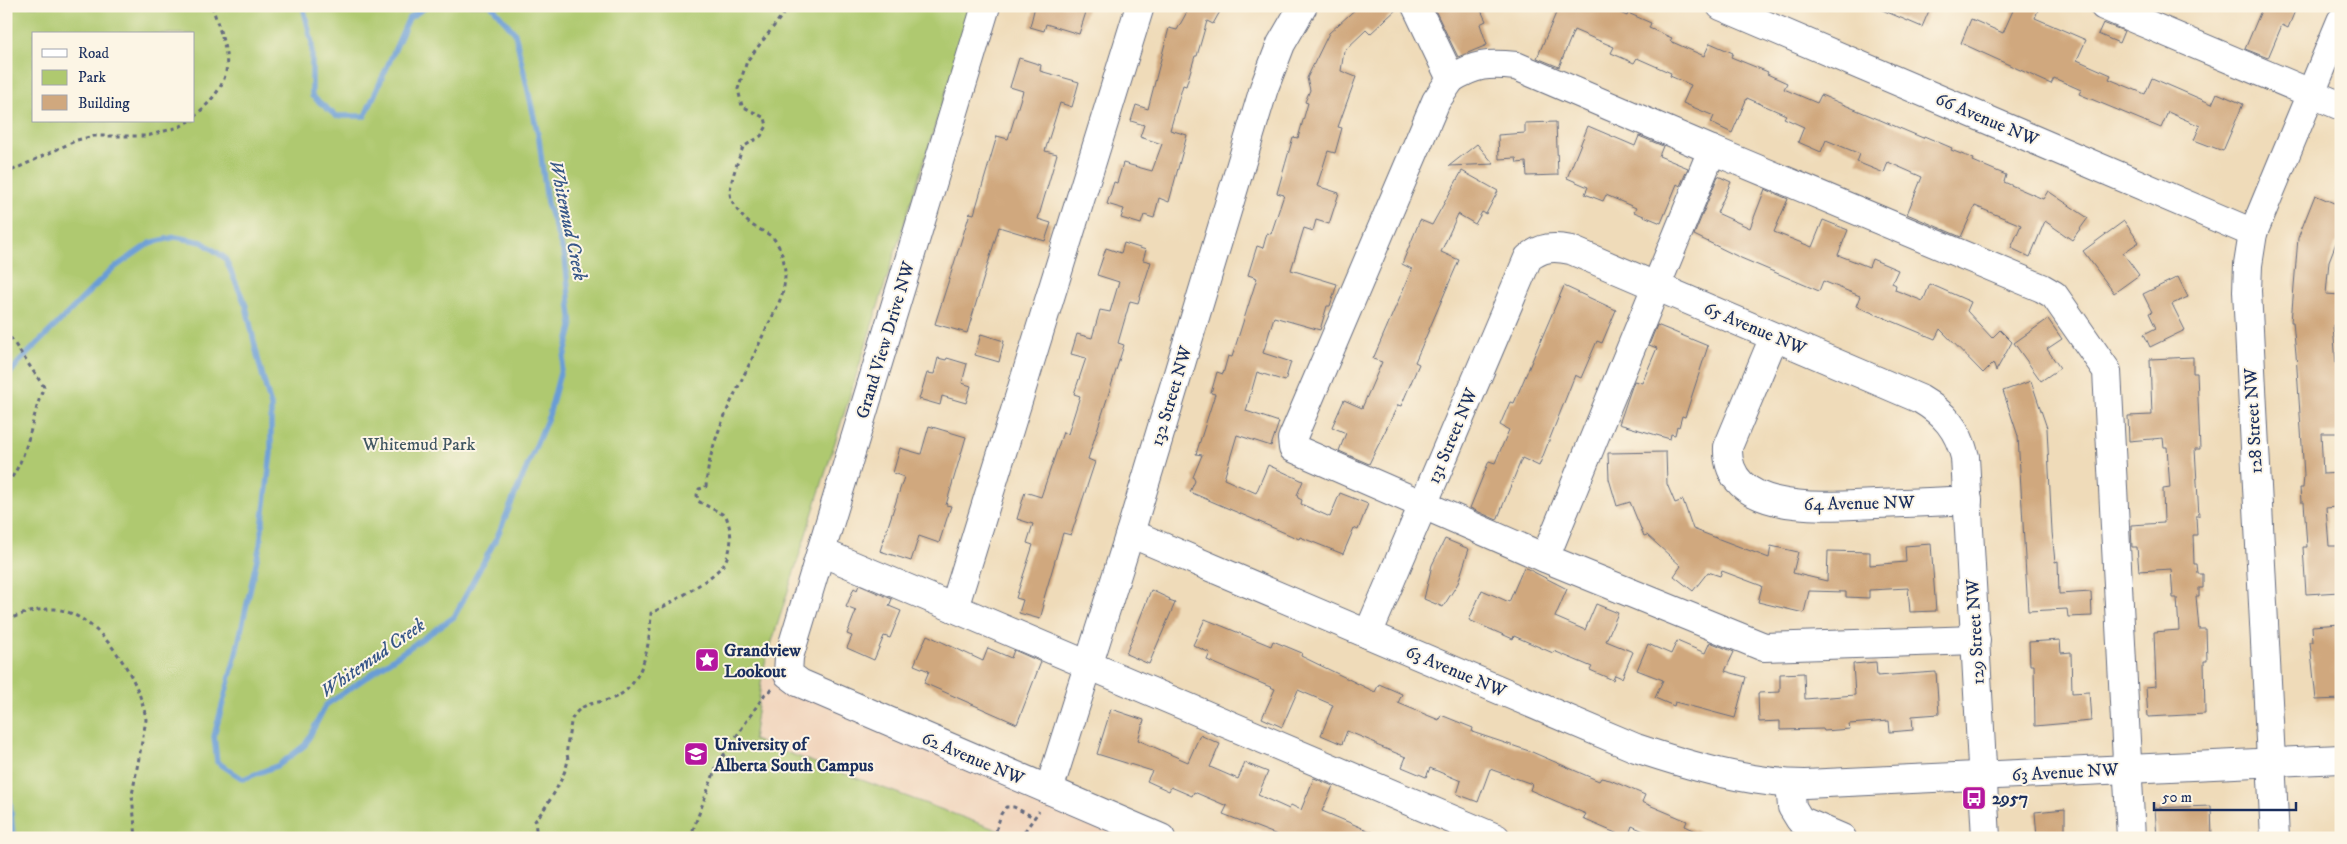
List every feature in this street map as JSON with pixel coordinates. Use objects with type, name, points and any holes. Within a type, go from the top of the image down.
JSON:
[{"type":"street","name":"Grand View Drive NW","points":[[781,684],[986,6]]},
{"type":"street","points":[[954,608],[1140,6]]},
{"type":"street","name":"132 Street NW","points":[[1041,801],[1088,665],[1130,533],[1264,88],[1281,44],[1303,6]]},
{"type":"street","points":[[1416,6],[1450,79]]},
{"type":"street","name":"66 Avenue NW","points":[[1721,6],[2254,233]]},
{"type":"street","points":[[2104,6],[2341,106]]},
{"type":"street","name":"128 Street NW","points":[[2275,838],[2247,291],[2248,266],[2254,233],[2341,21]]},
{"type":"street","points":[[1976,640],[1764,647],[1545,558],[1293,448],[1292,439],[1436,101],[1450,79],[1467,69],[1490,63],[1516,66],[2042,288],[2054,295],[2108,371],[2131,838]]},
{"type":"street","points":[[1545,558],[1712,150]]},
{"type":"street","name":"131 Street NW","points":[[1368,634],[1528,258],[1546,247]]},
{"type":"street","name":"65 Avenue NW","points":[[1546,247],[1571,250],[1920,399],[1935,407],[1955,428]]},
{"type":"street","name":"64 Avenue NW","points":[[1774,337],[1732,436],[1728,461],[1731,472],[1740,484],[1752,492],[1780,502],[1808,507],[1968,500]]},
{"type":"street","name":"129 Street NW","points":[[1955,428],[1965,456],[1986,838]]},
{"type":"street","name":"63 Avenue NW","points":[[1130,533],[1636,748],[1719,772],[1790,784],[2341,759]]},
{"type":"street","points":[[821,552],[1496,838]]},
{"type":"street","name":"62 Avenue NW","points":[[781,684],[800,683],[1041,801],[1161,838]]},
{"type":"street","points":[[1790,784],[1792,807],[1800,820],[1842,838]]},
{"type":"path","points":[[195,115],[219,90],[227,71],[225,52],[212,6]]},
{"type":"path","points":[[537,838],[534,821],[549,801],[568,759],[566,750],[570,734],[570,721],[578,710],[588,703],[612,698],[627,689],[638,674],[649,644],[651,613],[682,595],[724,564],[731,546],[732,533],[726,516],[698,501],[697,495],[699,489],[706,486],[708,464],[719,431],[733,396],[768,329],[783,292],[785,275],[783,255],[774,239],[750,224],[736,208],[730,193],[743,147],[760,136],[767,126],[765,118],[742,106],[738,89],[747,61],[759,43],[784,14],[806,6]]},
{"type":"path","points":[[6,176],[13,170],[77,140],[94,136],[146,136],[168,131],[188,122]]},
{"type":"path","points":[[6,331],[44,387],[31,423],[28,445],[15,472],[6,485]]},
{"type":"path","points":[[6,620],[29,611],[55,609],[67,612],[79,618],[93,629],[109,644],[126,666],[145,708],[146,720],[132,795],[136,838]]},
{"type":"path","points":[[690,838],[717,765],[765,694],[781,684]]},
{"type":"path","points":[[1020,838],[1035,818],[1041,801]]},
{"type":"path","points":[[994,838],[1001,814],[1006,807],[1014,807],[1035,818]]},
{"type":"shaded area","name":"University of Alberta South Campus","points":[[763,670],[1156,838],[389,838]]},
{"type":"green space","name":"Whitemud Park","points":[[6,6],[973,6],[763,670],[753,740],[1019,838],[6,838]]},
{"type":"building","points":[[1035,6],[1088,6],[1079,34],[1046,24],[1044,31],[1030,27]]},
{"type":"building","points":[[1180,6],[1223,6],[1213,24],[1207,21],[1186,86],[1183,85],[1170,130],[1187,135],[1169,202],[1159,198],[1154,218],[1144,215],[1141,224],[1121,218],[1124,209],[1107,204],[1114,182],[1117,183],[1123,163],[1152,171],[1162,144],[1140,137],[1144,125],[1131,121],[1136,105],[1148,109],[1169,28],[1177,30],[1188,10]]},
{"type":"building","points":[[1359,6],[1400,6],[1370,34],[1366,30],[1344,51],[1341,71],[1356,77],[1338,127],[1342,128],[1335,153],[1328,151],[1317,186],[1339,193],[1329,224],[1316,220],[1313,231],[1304,228],[1291,270],[1337,284],[1330,306],[1327,306],[1320,330],[1274,317],[1263,353],[1291,362],[1285,381],[1257,372],[1246,411],[1279,422],[1271,446],[1237,435],[1224,479],[1256,493],[1268,465],[1303,481],[1297,495],[1302,500],[1301,504],[1330,517],[1340,493],[1368,504],[1358,530],[1354,528],[1343,554],[1300,537],[1299,539],[1190,492],[1195,481],[1193,477],[1202,455],[1196,454],[1215,394],[1211,393],[1217,372],[1223,374],[1228,356],[1232,357],[1257,278],[1248,275],[1257,246],[1263,248],[1267,233],[1271,234],[1284,195],[1277,193],[1293,137],[1298,138],[1308,103],[1305,102],[1310,90],[1307,78],[1329,33]]},
{"type":"building","points":[[1433,6],[1479,6],[1486,21],[1480,24],[1487,45],[1458,57]]},
{"type":"building","points":[[1559,6],[1605,6],[1627,16],[1628,13],[1651,23],[1649,28],[1672,38],[1670,41],[1704,56],[1710,43],[1733,53],[1731,57],[1768,72],[1767,74],[1787,83],[1784,89],[1817,103],[1821,95],[1923,138],[1924,136],[1974,159],[1973,161],[2006,175],[2004,182],[2043,199],[2048,191],[2088,218],[2072,240],[2045,221],[2030,257],[2011,248],[2021,225],[1975,206],[1961,237],[1907,214],[1922,177],[1888,162],[1884,173],[1857,162],[1860,154],[1826,140],[1821,152],[1798,142],[1804,127],[1784,118],[1786,115],[1747,98],[1732,133],[1711,123],[1714,116],[1683,103],[1691,85],[1670,76],[1671,73],[1637,58],[1634,63],[1611,53],[1614,47],[1574,30],[1559,67],[1537,58]]},
{"type":"building","points":[[1873,6],[1931,6],[1922,27]]},
{"type":"building","points":[[2015,6],[2030,6],[2038,10],[2035,18],[2086,40],[2077,60],[2111,75],[2109,79],[2145,94],[2152,78],[2212,104],[2217,93],[2243,104],[2223,151],[2194,140],[2200,126],[2168,112],[2161,128],[2079,94],[2081,90],[2054,78],[2051,84],[1961,43],[1971,19],[2003,33]]},
{"type":"building","points":[[2263,6],[2297,6],[2288,28],[2282,25],[2268,58],[2245,49]]},
{"type":"building","points":[[2103,23],[2124,31],[2119,43],[2098,34]]},
{"type":"building","points":[[1019,58],[1041,65],[1040,71],[1079,82],[1072,107],[1060,103],[1045,151],[1057,154],[1038,219],[1051,223],[1045,241],[999,227],[967,333],[935,324],[970,213],[974,214],[997,136],[1008,139],[1023,91],[1010,87]]},
{"type":"building","points":[[1556,122],[1558,175],[1527,176],[1526,162],[1517,163],[1516,158],[1499,159],[1498,135],[1525,133],[1525,123]]},
{"type":"building","points":[[1588,126],[1635,146],[1639,136],[1663,146],[1659,156],[1688,168],[1680,186],[1677,184],[1661,223],[1634,212],[1636,208],[1606,195],[1603,201],[1585,194],[1588,187],[1567,178]]},
{"type":"building","points":[[1477,144],[1494,164],[1449,166]]},
{"type":"building","points":[[1462,171],[1498,191],[1486,214],[1482,212],[1475,224],[1458,214],[1441,252],[1459,260],[1415,362],[1419,364],[1401,406],[1398,405],[1369,464],[1339,451],[1346,433],[1332,427],[1344,400],[1362,408],[1382,362],[1373,359],[1412,269],[1402,264],[1420,220],[1432,225]]},
{"type":"building","points":[[1718,176],[1731,182],[1717,213],[1750,228],[1765,189],[1788,199],[1774,232],[1812,247],[1823,220],[1848,230],[1838,255],[1869,267],[1872,259],[1898,270],[1892,283],[1896,285],[1895,290],[1923,301],[1930,284],[1971,302],[1967,311],[1992,338],[2000,330],[2012,342],[1996,371],[1993,363],[1983,373],[1940,329],[1935,339],[1856,306],[1860,296],[1823,281],[1819,291],[1741,258],[1694,235]]},
{"type":"building","points":[[2315,195],[2341,206],[2341,245],[2336,243],[2329,261],[2326,294],[2340,295],[2338,325],[2333,325],[2336,364],[2341,364],[2341,433],[2321,433],[2323,474],[2341,473],[2341,493],[2335,493],[2336,507],[2326,508],[2329,546],[2339,546],[2340,592],[2306,594],[2303,547],[2307,547],[2304,502],[2301,502],[2300,488],[2303,488],[2304,475],[2296,354],[2293,322],[2291,322],[2298,238]]},
{"type":"building","points":[[2124,221],[2139,242],[2123,253],[2139,275],[2114,293],[2083,251]]},
{"type":"building","points":[[1124,243],[1146,250],[1143,260],[1151,262],[1138,303],[1130,301],[1118,343],[1124,345],[1088,459],[1095,462],[1071,535],[1063,533],[1042,605],[1044,605],[1040,619],[1019,613],[1023,600],[1016,598],[1033,545],[1027,543],[1033,524],[1017,519],[1025,492],[1041,497],[1063,432],[1068,434],[1080,396],[1074,394],[1086,358],[1071,354],[1077,334],[1092,338],[1100,310],[1110,312],[1119,282],[1097,275],[1106,248],[1121,253]]},
{"type":"building","points":[[2178,277],[2188,297],[2172,304],[2185,330],[2150,347],[2144,334],[2156,328],[2149,313],[2152,312],[2143,294]]},
{"type":"building","points":[[1564,286],[1616,310],[1602,343],[1597,341],[1581,378],[1575,375],[1539,466],[1522,458],[1497,520],[1470,508],[1489,461],[1495,463],[1509,430],[1500,425],[1510,402],[1514,403]]},
{"type":"building","points":[[2048,319],[2062,339],[2047,349],[2060,368],[2041,381],[2014,343]]},
{"type":"building","points":[[1657,325],[1708,346],[1685,417],[1682,416],[1675,435],[1671,434],[1670,439],[1619,424],[1634,381],[1642,383],[1657,348],[1649,345]]},
{"type":"building","points":[[981,334],[1004,341],[999,362],[975,355]]},
{"type":"building","points":[[2193,357],[2193,373],[2197,373],[2200,449],[2195,449],[2199,516],[2196,516],[2197,535],[2193,535],[2194,564],[2197,564],[2198,574],[2203,574],[2203,588],[2199,588],[2199,596],[2196,596],[2199,629],[2206,629],[2207,661],[2204,661],[2205,714],[2148,717],[2146,687],[2156,686],[2154,632],[2179,630],[2177,598],[2173,598],[2171,569],[2139,571],[2137,547],[2132,547],[2131,525],[2164,523],[2163,489],[2170,488],[2167,447],[2164,447],[2163,438],[2129,441],[2128,416],[2152,415],[2150,359]]},
{"type":"building","points":[[938,358],[946,360],[947,358],[967,364],[962,383],[971,386],[966,403],[942,396],[940,405],[919,399],[927,373],[934,374]]},
{"type":"building","points":[[2031,381],[2047,428],[2052,532],[2055,562],[2058,561],[2059,594],[2091,592],[2092,616],[2068,617],[2067,609],[2028,611],[2018,436],[2003,391]]},
{"type":"building","points":[[929,426],[966,437],[946,505],[951,506],[939,543],[919,536],[911,561],[880,551],[904,477],[893,473],[900,448],[921,454]]},
{"type":"building","points":[[1666,452],[1667,484],[1675,503],[1683,500],[1693,529],[1769,558],[1771,546],[1798,552],[1793,573],[1827,581],[1828,551],[1870,552],[1870,565],[1906,562],[1905,546],[1931,544],[1936,611],[1910,612],[1908,588],[1869,590],[1869,598],[1846,597],[1846,592],[1809,591],[1804,613],[1758,602],[1762,586],[1722,571],[1720,576],[1708,572],[1693,591],[1674,576],[1681,566],[1647,535],[1644,536],[1630,502],[1617,506],[1609,479],[1608,453]]},
{"type":"building","points":[[1445,539],[1469,549],[1458,583],[1443,607],[1424,599],[1432,565]]},
{"type":"building","points":[[1524,567],[1567,589],[1555,617],[1585,630],[1596,604],[1618,613],[1606,641],[1633,652],[1622,678],[1615,675],[1613,680],[1590,670],[1592,667],[1554,651],[1553,653],[1514,636],[1513,639],[1469,620],[1482,590],[1509,602]]},
{"type":"building","points":[[859,585],[892,599],[889,606],[901,611],[890,638],[884,636],[874,660],[847,648],[852,636],[847,634],[856,611],[846,607],[854,588],[857,590]]},
{"type":"building","points":[[1151,590],[1175,603],[1149,664],[1126,654]]},
{"type":"building","points":[[1205,619],[1271,646],[1273,641],[1302,653],[1301,656],[1375,692],[1379,684],[1402,694],[1398,703],[1439,720],[1441,715],[1473,728],[1472,732],[1532,752],[1599,781],[1601,778],[1610,780],[1645,795],[1642,802],[1687,821],[1685,826],[1711,838],[1659,838],[1632,826],[1628,837],[1618,834],[1583,819],[1586,814],[1530,790],[1532,784],[1490,769],[1478,802],[1457,794],[1461,781],[1430,768],[1426,777],[1402,767],[1406,757],[1376,745],[1376,743],[1347,731],[1342,744],[1321,735],[1333,705],[1298,690],[1282,727],[1262,718],[1275,689],[1207,660],[1210,653],[1193,645]]},
{"type":"building","points":[[2341,624],[2341,699],[2316,700],[2310,642],[2313,642],[2312,626]]},
{"type":"building","points":[[927,635],[983,661],[988,648],[1011,658],[1014,650],[1041,662],[1017,724],[924,683],[929,671],[914,665]]},
{"type":"building","points":[[2060,640],[2061,653],[2071,652],[2072,693],[2089,692],[2091,721],[2035,726],[2034,665],[2030,665],[2029,642]]},
{"type":"building","points":[[1677,641],[1705,653],[1710,642],[1734,652],[1725,671],[1746,677],[1735,718],[1675,702],[1674,706],[1655,698],[1663,680],[1637,670],[1648,644],[1671,654]]},
{"type":"building","points":[[1876,662],[1877,676],[1936,672],[1939,714],[1912,716],[1913,730],[1890,732],[1889,721],[1849,724],[1850,729],[1824,731],[1823,729],[1780,730],[1780,721],[1759,722],[1758,693],[1780,692],[1780,674],[1804,673],[1805,699],[1855,695],[1853,664]]},
{"type":"building","points":[[1111,709],[1144,720],[1138,740],[1188,762],[1200,735],[1220,744],[1210,767],[1238,779],[1245,763],[1268,772],[1258,795],[1289,809],[1291,805],[1301,810],[1314,778],[1333,786],[1322,811],[1386,838],[1285,838],[1223,814],[1227,806],[1194,792],[1192,796],[1171,787],[1169,791],[1147,781],[1152,771],[1097,754]]},
{"type":"building","points":[[2211,806],[2212,838],[2157,838],[2155,808]]},
{"type":"building","points":[[2065,809],[2065,838],[2037,838],[2035,812]]},
{"type":"waterway","name":"Whitemud Creek","points":[[303,6],[312,43],[312,96],[336,116],[365,116],[409,18],[428,6]]},
{"type":"waterway","name":"Whitemud Creek","points":[[6,379],[18,363],[111,270],[150,243],[175,237],[202,242],[225,258],[246,306],[271,406],[271,453],[260,545],[235,658],[214,736],[217,762],[243,779],[279,765],[305,745],[326,705],[454,617],[497,537],[549,415],[572,327],[565,257],[547,203],[539,139],[515,33],[492,6]]},
{"type":"waterway","name":"Whitemud Creek","points":[[6,758],[13,835],[19,838]]},
{"type":"place","name":"Grandview Lookout","points":[[707,660]]},
{"type":"place","name":"University of Alberta South Campus","points":[[696,754]]},
{"type":"place","name":"2957","points":[[1974,798]]}]
